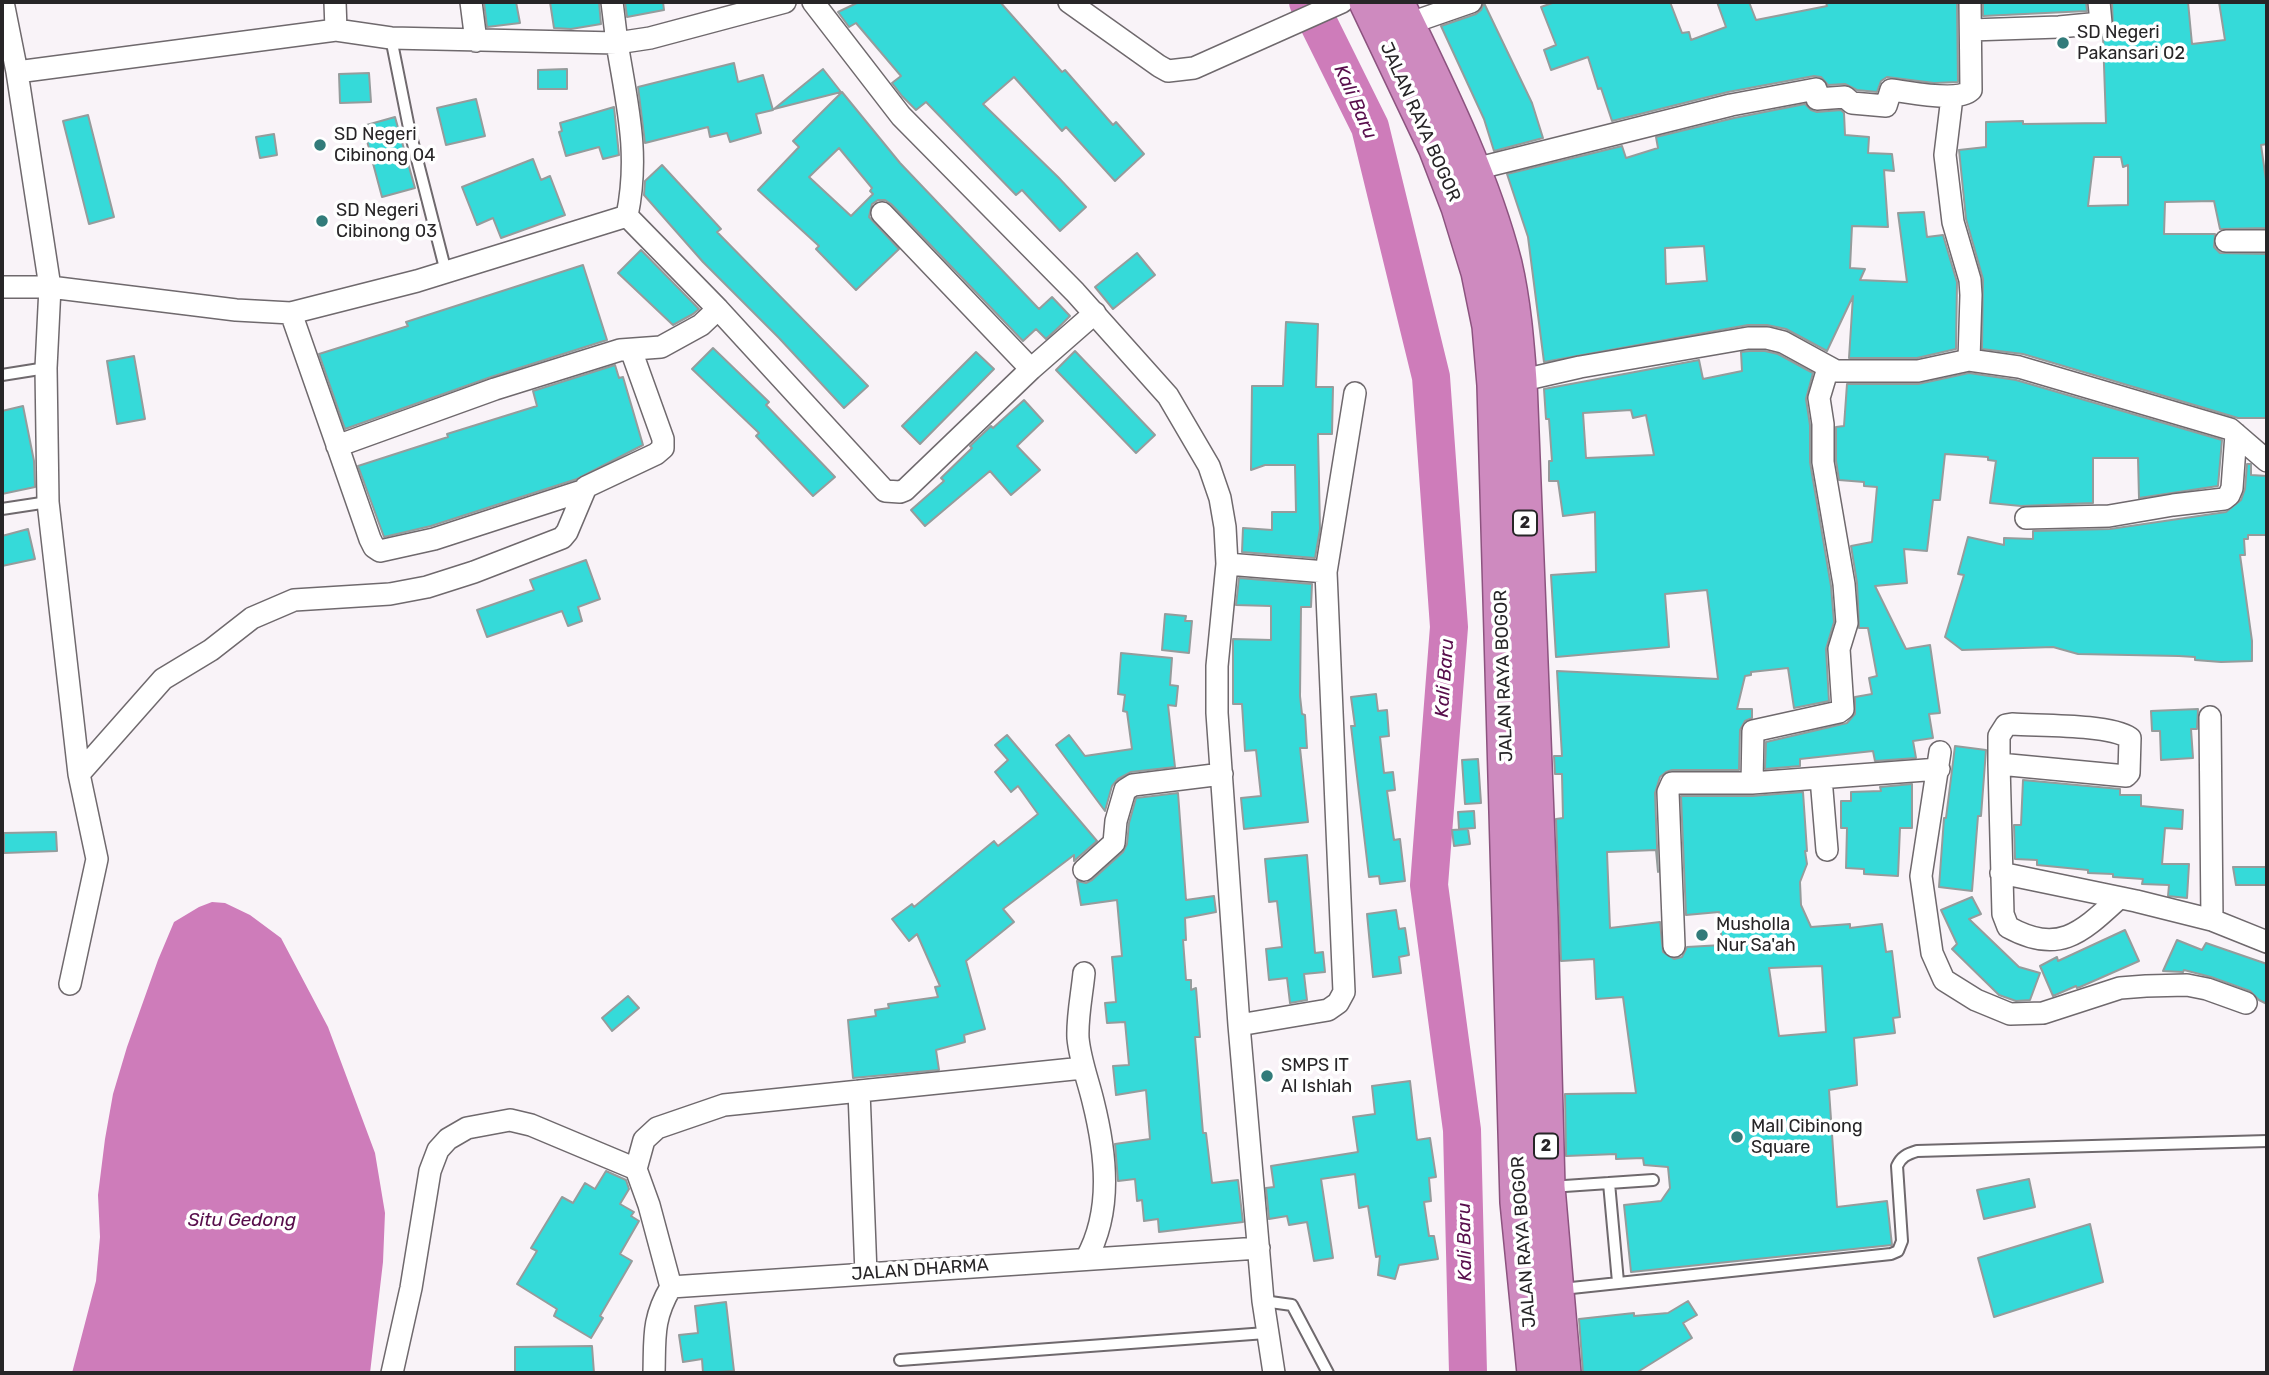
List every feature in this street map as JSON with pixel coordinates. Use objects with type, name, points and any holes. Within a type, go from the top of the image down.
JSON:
[{"type":"highway","name":"JALAN RAYA BOGOR","points":[[1348,3],[1395,20],[1458,136],[1483,198],[1504,264],[1515,324],[1507,383],[1526,919],[1563,1373]]},
{"type":"highway","name":"JALAN RAYA BOGOR","points":[[1395,20],[1436,147],[1459,207],[1479,272],[1490,326],[1507,383]]},
{"type":"highway","name":"JALAN RAYA BOGOR","points":[[1526,919],[1518,1202],[1535,1373]]},
{"type":"street","points":[[3,2],[17,72],[50,287],[46,368],[48,502],[79,774],[97,859],[70,984]]},
{"type":"street","points":[[335,2],[336,30]]},
{"type":"street","points":[[471,2],[476,41]]},
{"type":"street","points":[[612,2],[634,149],[633,186],[627,216]]},
{"type":"street","points":[[17,72],[336,30],[391,38],[617,43],[650,38],[785,2]]},
{"type":"street","points":[[814,2],[901,116],[1095,313],[1168,396],[1209,466],[1220,498],[1227,564],[1217,666],[1222,774],[1239,1025],[1266,1333],[1274,1373]]},
{"type":"street","points":[[1069,2],[1168,71],[1185,71],[1203,65],[1348,3]]},
{"type":"street","points":[[1395,20],[1471,2]]},
{"type":"street","points":[[1471,170],[1731,105],[1816,89],[1817,99],[1845,97],[1852,103],[1886,106],[1891,90],[1952,97],[1966,95],[1972,90],[1970,2]]},
{"type":"street","points":[[1971,30],[2101,23],[2099,2]]},
{"type":"street","points":[[1952,97],[1945,155],[1953,222],[1970,279],[1969,360]]},
{"type":"street","points":[[882,213],[1031,369]]},
{"type":"street","points":[[2,287],[50,287],[236,310],[291,313],[446,272],[627,216]]},
{"type":"street","points":[[627,216],[890,493],[905,489],[1031,369],[1095,313]]},
{"type":"street","points":[[2226,241],[2267,241]]},
{"type":"street","points":[[337,446],[495,389],[620,350],[662,347],[701,324],[718,309]]},
{"type":"street","points":[[291,313],[370,539],[380,551],[434,539],[582,491],[590,484],[656,454],[663,448],[663,439],[632,350]]},
{"type":"street","points":[[1507,383],[1580,367],[1748,338],[1767,338],[1783,342],[1828,368],[1844,372],[1918,371],[1969,360],[2019,367],[2230,429],[2267,461]]},
{"type":"street","points":[[1752,783],[1753,731],[1843,709],[1839,649],[1847,623],[1844,584],[1823,462],[1823,424],[1819,398],[1828,368]]},
{"type":"street","points":[[1239,1025],[1328,1010],[1338,1003],[1344,992],[1326,572],[1355,393]]},
{"type":"street","points":[[2025,518],[2109,516],[2224,499],[2232,488],[2236,434]]},
{"type":"street","points":[[79,774],[163,680],[211,650],[252,618],[294,600],[390,594],[427,587],[556,541],[564,535],[582,491]]},
{"type":"street","points":[[1227,564],[1326,572]]},
{"type":"street","points":[[2210,717],[2212,920]]},
{"type":"street","points":[[1999,764],[2126,776],[2129,773],[2131,741],[2127,736],[2096,730],[2012,724],[2001,730],[1999,764],[2003,914],[2008,928],[2026,937],[2046,942],[2066,938],[2096,919],[2119,898]]},
{"type":"street","points":[[1674,946],[1669,787],[1676,782],[1752,783],[1821,778],[1939,761],[1921,876],[1932,953],[1944,980],[1976,1000],[2010,1014],[2043,1013],[2120,988],[2146,986],[2187,985],[2246,1003]]},
{"type":"street","points":[[1084,870],[1114,843],[1116,821],[1125,790],[1133,785],[1222,774]]},
{"type":"street","points":[[1821,778],[1827,850]]},
{"type":"street","points":[[2001,873],[2212,920],[2267,942]]},
{"type":"street","points":[[1084,973],[1078,1037],[1101,1138],[1104,1180],[1101,1226],[1086,1259]]},
{"type":"street","points":[[654,1373],[655,1321],[671,1287],[649,1205],[636,1169],[644,1140],[650,1133],[679,1119],[724,1105],[1083,1068]]},
{"type":"street","points":[[859,1091],[866,1274]]},
{"type":"street","points":[[391,1373],[411,1288],[430,1171],[438,1150],[447,1139],[467,1128],[510,1120],[531,1125],[636,1169]]},
{"type":"street","name":"JALAN DHARMA","points":[[671,1287],[1259,1248]]},
{"type":"lane","points":[[391,38],[409,128],[446,272]]},
{"type":"lane","points":[[2,375],[46,368]]},
{"type":"lane","points":[[2,509],[48,502]]},
{"type":"lane","points":[[1555,1289],[1891,1255],[1898,1251],[1902,1241],[1897,1166],[1908,1154],[1917,1151],[2267,1141]]},
{"type":"lane","points":[[1547,1187],[1653,1180]]},
{"type":"lane","points":[[1609,1183],[1618,1282]]},
{"type":"lane","points":[[1263,1301],[1292,1305],[1328,1373]]},
{"type":"lane","points":[[900,1360],[1266,1333]]},
{"type":"water","name":"Situ Gedong","points":[[212,902],[225,903],[250,915],[281,938],[328,1027],[375,1153],[385,1213],[383,1262],[370,1373],[72,1373],[96,1281],[100,1237],[98,1195],[113,1094],[127,1047],[174,922]]},
{"type":"building","points":[[484,2],[516,2],[520,23],[487,27]]},
{"type":"building","points":[[550,2],[599,2],[601,24],[571,29],[554,28]]},
{"type":"building","points":[[625,2],[663,2],[664,10],[627,17]]},
{"type":"building","points":[[859,2],[1000,2],[1062,72],[1065,70],[1113,125],[1116,122],[1144,154],[1115,181],[1066,127],[1062,131],[1014,77],[983,104],[1086,207],[1060,231],[1022,190],[1016,195],[926,102],[916,110],[902,96],[892,83],[901,76],[856,23],[849,27],[838,12]]},
{"type":"building","points":[[1555,2],[1670,2],[1682,33],[1689,32],[1691,40],[1726,27],[1717,2],[1749,2],[1756,20],[1827,6],[1826,2],[1957,2],[1958,82],[1934,83],[1887,77],[1881,81],[1877,92],[1857,90],[1845,84],[1828,85],[1821,77],[1814,76],[1728,92],[1612,121],[1588,57],[1551,70],[1544,50],[1556,45],[1541,7]]},
{"type":"building","points":[[1983,2],[2086,2],[2087,11],[1983,16]]},
{"type":"building","points":[[2112,2],[2188,2],[2192,44],[2225,40],[2219,2],[2267,2],[2267,144],[2261,145],[2267,187],[2267,228],[2220,229],[2214,201],[2165,202],[2164,234],[2215,234],[2214,247],[2220,253],[2267,254],[2266,418],[2238,418],[2023,354],[1982,349],[1983,279],[1966,219],[1959,150],[1986,147],[1986,122],[2106,123],[2103,36],[2113,28]],"holes":[[[2094,157],[2121,157],[2123,167],[2128,165],[2128,205],[2088,206]]]},
{"type":"building","points":[[1484,3],[1532,103],[1543,138],[1494,151],[1484,119],[1441,26],[1476,14]]},
{"type":"building","points":[[734,63],[738,82],[763,75],[773,110],[756,114],[761,133],[730,142],[727,133],[710,137],[708,127],[645,143],[638,87]]},
{"type":"building","points":[[567,69],[567,89],[538,89],[538,70]]},
{"type":"building","points":[[823,69],[841,92],[774,109]]},
{"type":"building","points":[[369,73],[371,102],[340,103],[339,74]]},
{"type":"building","points":[[842,92],[900,163],[1039,309],[1052,297],[1070,316],[1046,339],[1036,329],[1023,341],[885,200],[872,204],[869,217],[899,249],[856,290],[816,249],[819,246],[758,190],[799,147],[793,141]],"holes":[[[839,148],[872,188],[870,191],[873,194],[851,216],[809,177]]]},
{"type":"building","points":[[476,99],[485,136],[446,145],[437,108]]},
{"type":"building","points":[[1805,104],[1817,112],[1841,110],[1844,113],[1845,135],[1869,137],[1868,153],[1892,154],[1894,171],[1884,170],[1888,227],[1852,226],[1850,268],[1865,269],[1860,280],[1907,282],[1898,213],[1924,212],[1927,237],[1943,235],[1957,282],[1956,349],[1917,358],[1849,358],[1853,296],[1827,351],[1786,329],[1748,325],[1544,362],[1528,237],[1507,174],[1622,146],[1626,158],[1658,148],[1656,137]],"holes":[[[1704,246],[1707,281],[1666,284],[1665,248]]]},
{"type":"building","points":[[614,107],[619,155],[603,159],[599,147],[566,156],[559,132],[562,131],[560,123]]},
{"type":"building","points":[[88,115],[114,217],[89,224],[63,121]]},
{"type":"building","points":[[395,117],[415,188],[382,197],[363,126]]},
{"type":"building","points":[[274,134],[277,155],[260,158],[256,137]]},
{"type":"building","points":[[533,159],[541,180],[550,176],[565,215],[501,238],[493,218],[477,225],[462,187]]},
{"type":"building","points":[[662,165],[721,229],[717,232],[868,386],[844,408],[703,262],[644,195],[645,181]]},
{"type":"building","points":[[641,250],[699,309],[673,325],[618,273]]},
{"type":"building","points":[[1137,253],[1155,275],[1113,309],[1095,287]]},
{"type":"building","points":[[583,265],[607,340],[491,377],[345,429],[319,354],[408,326],[406,322]]},
{"type":"building","points":[[1286,322],[1318,324],[1316,387],[1333,387],[1332,434],[1318,434],[1320,529],[1315,558],[1242,552],[1243,528],[1272,530],[1272,512],[1296,512],[1295,465],[1265,465],[1251,470],[1252,386],[1283,386]]},
{"type":"building","points":[[713,348],[769,402],[766,405],[835,477],[813,496],[756,436],[759,433],[692,369]]},
{"type":"building","points":[[1075,351],[1155,435],[1136,453],[1056,370]]},
{"type":"building","points":[[1765,351],[1778,354],[1813,373],[1806,399],[1810,425],[1810,462],[1831,586],[1834,622],[1826,649],[1829,701],[1794,708],[1788,668],[1751,672],[1751,675],[1745,676],[1737,709],[1752,709],[1752,718],[1745,721],[1740,730],[1739,770],[1672,770],[1660,777],[1655,793],[1658,872],[1656,850],[1607,852],[1610,928],[1660,922],[1663,952],[1674,959],[1682,957],[1687,947],[1722,945],[1719,912],[1686,915],[1681,796],[1752,796],[1803,792],[1807,864],[1800,882],[1801,905],[1811,927],[1850,924],[1850,928],[1882,924],[1886,952],[1892,951],[1900,1017],[1893,1018],[1895,1033],[1854,1038],[1857,1085],[1829,1090],[1837,1207],[1887,1201],[1892,1245],[1631,1272],[1624,1205],[1661,1201],[1670,1188],[1668,1167],[1644,1165],[1643,1158],[1616,1159],[1616,1154],[1566,1156],[1565,1094],[1636,1093],[1623,997],[1596,999],[1594,959],[1561,961],[1556,819],[1563,818],[1562,774],[1555,774],[1554,756],[1562,756],[1557,671],[1718,679],[1707,590],[1665,594],[1669,647],[1556,657],[1551,575],[1596,572],[1595,512],[1563,516],[1558,481],[1549,481],[1549,461],[1552,461],[1544,389],[1699,360],[1703,379],[1742,371],[1741,352]],"holes":[[[1631,410],[1633,418],[1646,415],[1654,455],[1586,458],[1583,413]],[[1822,966],[1826,1032],[1779,1036],[1769,968]]]},
{"type":"building","points":[[976,352],[994,369],[920,444],[902,426]]},
{"type":"building","points":[[134,356],[145,419],[117,424],[107,361]]},
{"type":"building","points":[[615,365],[619,378],[623,377],[643,445],[577,479],[431,526],[384,537],[358,466],[537,406],[533,391]]},
{"type":"building","points":[[1969,373],[2016,380],[2222,440],[2218,486],[2139,498],[2138,458],[2093,458],[2093,503],[2021,506],[1990,503],[1996,461],[1988,460],[1988,457],[1945,454],[1940,500],[1933,500],[1927,551],[1904,549],[1907,583],[1875,586],[1906,649],[1930,645],[1940,713],[1929,714],[1933,738],[1913,741],[1916,758],[1875,761],[1873,751],[1800,759],[1800,766],[1765,769],[1766,742],[1847,723],[1855,714],[1855,697],[1872,694],[1869,678],[1877,676],[1868,628],[1859,628],[1857,583],[1851,546],[1872,542],[1877,487],[1864,486],[1864,482],[1839,480],[1836,427],[1844,426],[1847,384],[1918,384]]},
{"type":"building","points":[[1024,400],[1043,421],[1017,446],[1040,470],[1011,495],[990,471],[925,526],[911,510],[944,481],[941,478],[972,448],[970,446]]},
{"type":"building","points":[[23,406],[34,461],[35,487],[2,494],[2,411]]},
{"type":"building","points":[[2247,464],[2251,464],[2251,475],[2267,476],[2267,535],[2248,535],[2248,539],[2244,539],[2245,555],[2240,555],[2252,641],[2252,661],[2221,662],[2179,656],[2078,654],[2053,647],[1962,650],[1945,637],[1964,575],[1958,574],[1968,537],[2004,545],[2004,538],[2033,539],[2033,531],[2110,529],[2226,512],[2241,500],[2245,489]]},
{"type":"building","points":[[28,529],[35,559],[2,566],[2,536]]},
{"type":"building","points":[[586,560],[600,599],[578,607],[582,621],[568,626],[562,611],[487,637],[477,610],[534,590],[530,580]]},
{"type":"building","points":[[1239,578],[1312,584],[1311,607],[1301,607],[1300,696],[1302,714],[1305,715],[1307,748],[1300,748],[1308,822],[1244,829],[1241,798],[1261,796],[1256,750],[1245,751],[1242,704],[1233,704],[1233,639],[1271,640],[1271,606],[1236,605]]},
{"type":"building","points":[[1165,614],[1186,616],[1185,621],[1192,621],[1189,653],[1162,650]]},
{"type":"building","points":[[1121,653],[1172,658],[1170,685],[1178,686],[1176,706],[1168,705],[1175,767],[1131,772],[1118,779],[1112,786],[1105,811],[1056,745],[1069,735],[1085,756],[1132,749],[1127,712],[1123,711],[1125,695],[1118,694]]},
{"type":"building","points":[[1376,694],[1378,711],[1387,710],[1389,736],[1380,737],[1384,773],[1393,772],[1395,790],[1387,791],[1394,840],[1400,839],[1405,881],[1380,884],[1379,876],[1369,877],[1351,726],[1355,726],[1351,697]]},
{"type":"building","points":[[2198,709],[2197,729],[2191,729],[2193,758],[2161,760],[2160,731],[2152,731],[2151,711]]},
{"type":"building","points":[[1007,735],[1097,841],[1074,861],[1074,855],[1003,909],[1014,922],[966,961],[985,1029],[964,1035],[965,1042],[936,1050],[939,1070],[853,1078],[848,1020],[876,1016],[875,1010],[889,1008],[888,1004],[938,997],[935,987],[940,986],[917,934],[909,941],[892,919],[912,904],[914,907],[994,841],[998,846],[1038,814],[1018,786],[1011,792],[995,772],[1008,760],[995,745]]},
{"type":"building","points":[[1955,746],[1986,750],[1972,891],[1939,887],[1944,818]]},
{"type":"building","points":[[1478,759],[1481,803],[1465,804],[1462,760]]},
{"type":"building","points":[[2023,780],[2120,789],[2120,795],[2141,795],[2141,806],[2183,810],[2182,829],[2165,828],[2162,864],[2189,864],[2187,898],[2168,896],[2169,885],[2142,884],[2143,879],[2113,877],[2113,874],[2088,873],[2088,870],[2037,865],[2037,860],[2015,859],[2014,825],[2021,825]]},
{"type":"building","points":[[1912,784],[1912,828],[1900,828],[1898,876],[1864,874],[1864,869],[1846,868],[1847,828],[1841,828],[1841,801],[1851,801],[1851,792],[1881,791],[1880,787]]},
{"type":"building","points":[[1178,793],[1186,900],[1214,896],[1216,912],[1185,918],[1186,940],[1183,940],[1186,980],[1191,980],[1191,990],[1196,988],[1200,1037],[1195,1037],[1203,1133],[1206,1133],[1212,1183],[1238,1180],[1243,1222],[1159,1232],[1158,1219],[1144,1221],[1142,1200],[1137,1201],[1135,1179],[1118,1181],[1115,1144],[1150,1139],[1146,1090],[1116,1095],[1113,1066],[1129,1065],[1125,1022],[1107,1023],[1105,1003],[1116,1002],[1112,957],[1122,956],[1117,900],[1081,905],[1077,881],[1086,883],[1092,880],[1123,852],[1136,798]]},
{"type":"building","points":[[1474,811],[1475,828],[1459,829],[1458,812]]},
{"type":"building","points":[[1468,829],[1470,844],[1454,846],[1452,830]]},
{"type":"building","points":[[56,832],[57,851],[4,853],[4,833]]},
{"type":"building","points":[[1307,855],[1315,953],[1323,952],[1325,972],[1304,974],[1307,1000],[1290,1003],[1287,978],[1269,980],[1266,949],[1282,947],[1277,901],[1269,902],[1265,859]]},
{"type":"building","points":[[2233,867],[2267,867],[2267,885],[2236,885]]},
{"type":"building","points":[[1972,897],[1981,914],[1969,919],[2019,967],[2040,973],[2030,1000],[2016,1001],[1999,995],[1952,949],[1957,944],[1941,910]]},
{"type":"building","points":[[1396,910],[1399,929],[1405,928],[1409,955],[1399,957],[1401,973],[1373,977],[1367,914]]},
{"type":"building","points":[[2125,930],[2139,961],[2053,996],[2040,966],[2057,957],[2058,961]]},
{"type":"building","points":[[2177,940],[2202,950],[2206,943],[2267,964],[2267,1004],[2250,991],[2211,977],[2184,970],[2163,971]]},
{"type":"building","points":[[628,996],[639,1008],[612,1031],[602,1018]]},
{"type":"building","points":[[1410,1081],[1417,1140],[1430,1138],[1436,1177],[1429,1178],[1431,1201],[1424,1202],[1429,1236],[1434,1236],[1438,1259],[1399,1265],[1395,1279],[1378,1275],[1380,1256],[1376,1257],[1368,1206],[1359,1208],[1355,1174],[1321,1179],[1333,1258],[1314,1261],[1307,1222],[1289,1225],[1287,1216],[1269,1219],[1266,1188],[1274,1187],[1271,1166],[1358,1152],[1353,1117],[1375,1114],[1372,1086]]},
{"type":"building","points":[[606,1171],[626,1180],[629,1189],[620,1204],[634,1212],[631,1216],[639,1221],[620,1254],[632,1261],[600,1316],[603,1318],[591,1338],[554,1316],[557,1309],[517,1284],[537,1251],[531,1248],[562,1197],[573,1203],[585,1183],[595,1189]]},
{"type":"building","points":[[2029,1179],[2035,1207],[1984,1219],[1977,1190]]},
{"type":"building","points":[[2090,1224],[2103,1282],[1994,1317],[1978,1258]]},
{"type":"building","points":[[1688,1301],[1697,1315],[1683,1323],[1692,1338],[1636,1373],[1583,1373],[1579,1319],[1634,1313],[1634,1316],[1668,1313]]},
{"type":"building","points":[[726,1302],[734,1371],[703,1373],[702,1359],[683,1362],[679,1335],[698,1333],[695,1306]]},
{"type":"building","points":[[592,1346],[594,1373],[515,1373],[515,1347]]},
{"type":"waterway","name":"Kali Baru","points":[[1308,2],[1370,127],[1431,377],[1449,627],[1429,885],[1462,1130],[1468,1373]]},
{"type":"place","name":"SD Negeri Pakansari 02","points":[[2063,43]]},
{"type":"place","name":"SD Negeri Cibinong 04","points":[[320,145]]},
{"type":"place","name":"SD Negeri Cibinong 03","points":[[322,221]]},
{"type":"place","name":"Musholla Nur Sa'ah","points":[[1702,935]]},
{"type":"place","name":"SMPS IT Al Ishlah","points":[[1267,1076]]},
{"type":"place","name":"Mall Cibinong Square","points":[[1737,1137]]}]
